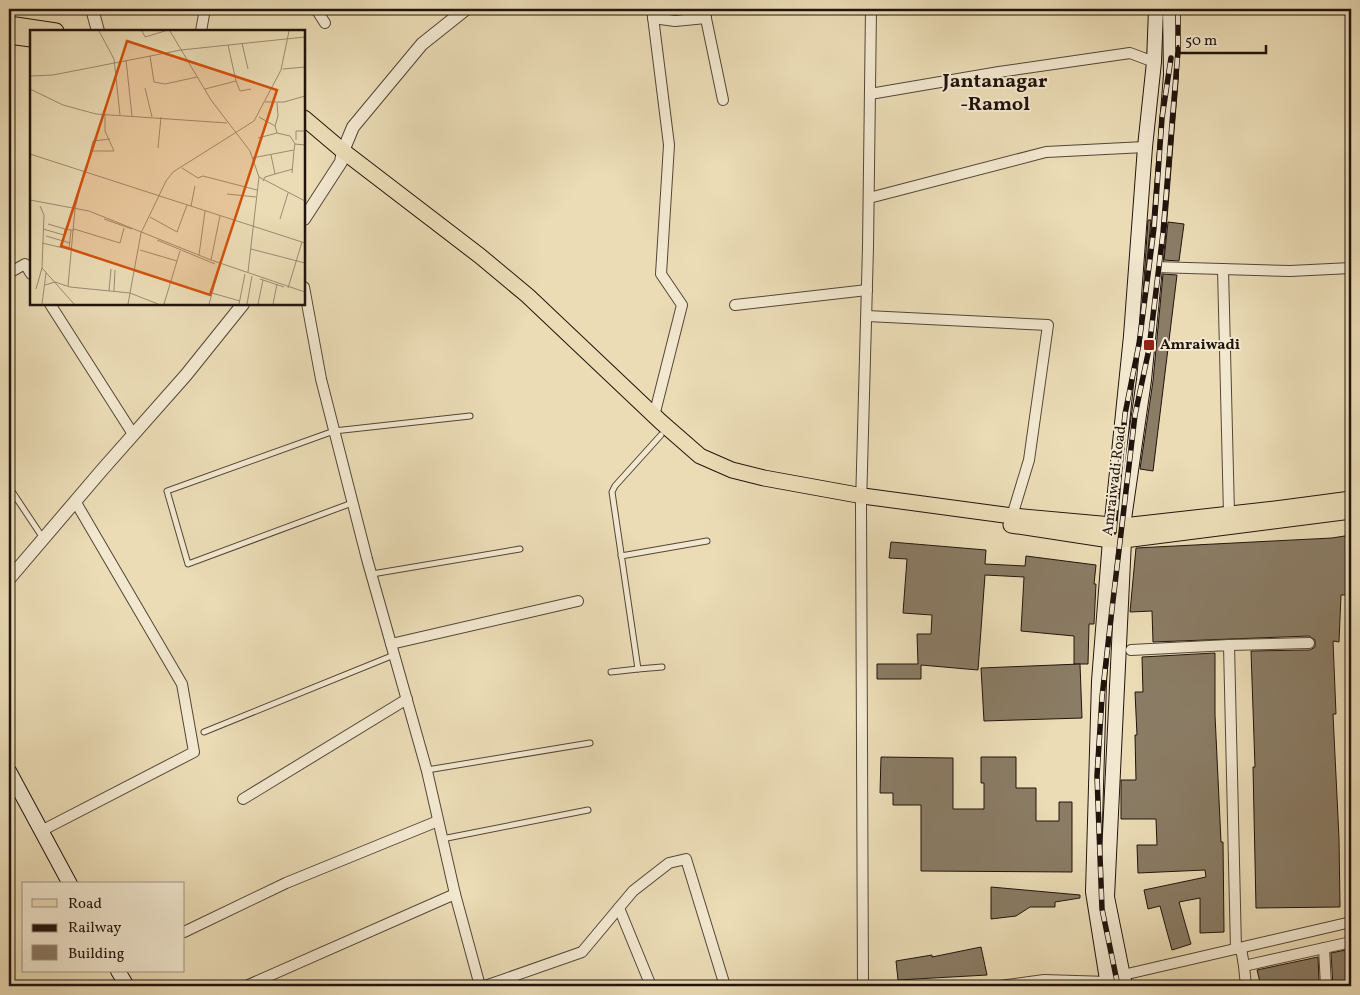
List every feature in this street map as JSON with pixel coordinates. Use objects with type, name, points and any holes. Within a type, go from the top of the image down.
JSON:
[{"type":"main road","points":[[1108,984],[1093,892],[1099,681],[1118,533],[1145,146],[1154,62],[1156,9]]},
{"type":"main road","name":"Amraiwadi Road","points":[[1124,981],[1107,897],[1118,533],[1144,380],[1170,80],[1170,9]]},
{"type":"main road","points":[[9,24],[49,30]]},
{"type":"main road","points":[[9,36],[30,39]]},
{"type":"main road","points":[[305,119],[342,157],[522,303],[661,435],[695,464],[729,479],[762,487],[862,501],[1118,533],[1351,511]]},
{"type":"main road","points":[[305,131],[480,256],[528,296],[654,416],[700,456],[732,470],[862,501],[1012,516],[1118,533],[1229,514],[1351,499]]},
{"type":"main road","points":[[9,771],[69,882]]},
{"type":"main road","points":[[119,972],[127,986]]},
{"type":"street","points":[[92,9],[98,30]]},
{"type":"street","points":[[200,30],[205,9]]},
{"type":"street","points":[[316,9],[325,23]]},
{"type":"street","points":[[863,986],[862,501],[867,316],[871,9]]},
{"type":"street","points":[[305,217],[342,157],[353,127],[422,44],[460,11]]},
{"type":"street","points":[[654,416],[682,305],[661,274],[669,145],[652,13],[675,21],[705,14],[722,100]]},
{"type":"street","points":[[870,94],[999,72],[1130,53],[1154,62]]},
{"type":"street","points":[[869,198],[1046,152],[1145,146]]},
{"type":"street","points":[[9,273],[28,262]]},
{"type":"street","points":[[1155,267],[1290,271],[1351,268]]},
{"type":"street","points":[[1223,269],[1229,514]]},
{"type":"street","points":[[735,305],[867,290]]},
{"type":"street","points":[[305,291],[321,379],[334,431],[427,770],[455,894],[480,986]]},
{"type":"street","points":[[51,305],[133,434]]},
{"type":"street","points":[[9,579],[186,375],[241,305]]},
{"type":"street","points":[[867,316],[1048,325],[1029,460],[1012,516]]},
{"type":"street","points":[[41,831],[194,752],[182,684],[75,501]]},
{"type":"street","points":[[393,650],[578,601]]},
{"type":"street","points":[[1131,650],[1308,643]]},
{"type":"street","points":[[1230,645],[1238,948],[1244,966],[1246,986]]},
{"type":"street","points":[[243,799],[407,700]]},
{"type":"street","points":[[185,932],[286,883],[438,821]]},
{"type":"street","points":[[485,986],[582,952],[633,891],[669,863],[686,859],[725,986]]},
{"type":"street","points":[[246,986],[455,894]]},
{"type":"street","points":[[620,908],[651,986]]},
{"type":"street","points":[[1000,986],[1044,980],[1108,984],[1238,948],[1351,922]]},
{"type":"street","points":[[1244,966],[1351,942]]},
{"type":"street","points":[[1324,948],[1326,986]]},
{"type":"lane","points":[[353,502],[188,564],[167,491],[334,431],[470,416]]},
{"type":"lane","points":[[638,669],[612,492],[615,486],[661,435]]},
{"type":"lane","points":[[9,487],[44,538]]},
{"type":"lane","points":[[621,556],[707,541]]},
{"type":"lane","points":[[372,574],[520,549]]},
{"type":"lane","points":[[204,732],[393,650]]},
{"type":"lane","points":[[611,672],[662,667]]},
{"type":"lane","points":[[427,770],[590,743]]},
{"type":"lane","points":[[442,839],[588,810]]},
{"type":"building","points":[[1148,220],[1151,220],[1141,325]]},
{"type":"building","points":[[1168,222],[1184,224],[1179,261],[1164,260]]},
{"type":"building","points":[[1163,274],[1177,275],[1153,471],[1140,469],[1153,381]]},
{"type":"building","points":[[1351,535],[1351,595],[1341,595],[1339,642],[1333,641],[1336,714],[1333,714],[1339,838],[1340,907],[1256,908],[1253,767],[1255,767],[1251,651],[1310,650],[1315,647],[1315,640],[1309,636],[1153,642],[1152,611],[1130,612],[1136,548],[1332,538]]},
{"type":"building","points":[[891,542],[986,550],[985,564],[1025,566],[1026,556],[1096,565],[1094,624],[1089,624],[1088,664],[1074,664],[1074,636],[1021,631],[1024,577],[985,575],[978,670],[921,665],[921,679],[877,679],[877,664],[918,664],[917,634],[931,634],[932,615],[903,613],[907,559],[889,558]]},
{"type":"building","points":[[1215,653],[1215,715],[1221,842],[1223,842],[1224,932],[1200,933],[1200,898],[1179,902],[1191,944],[1172,950],[1160,906],[1148,909],[1144,890],[1206,877],[1205,870],[1138,873],[1137,845],[1157,845],[1156,819],[1121,819],[1121,780],[1136,780],[1135,735],[1137,735],[1135,692],[1143,692],[1142,657]]},
{"type":"building","points":[[1080,664],[1082,718],[984,721],[981,668]]},
{"type":"building","points":[[881,757],[953,758],[953,809],[984,809],[981,757],[1016,757],[1016,788],[1036,788],[1036,821],[1059,821],[1059,802],[1072,802],[1072,872],[921,871],[921,805],[893,805],[893,793],[880,793]]},
{"type":"building","points":[[991,887],[1080,895],[1080,898],[1055,902],[1055,907],[1030,907],[1016,916],[991,919]]},
{"type":"building","points":[[981,947],[987,975],[898,980],[896,961],[932,955],[932,957]]},
{"type":"building","points":[[1351,949],[1351,986],[1333,986],[1331,953]]},
{"type":"building","points":[[1318,957],[1319,981],[1298,986],[1261,986],[1257,970]]},
{"type":"railway","points":[[1118,986],[1102,909],[1097,776],[1102,697],[1135,415],[1149,349],[1163,233],[1178,51],[1178,9]]},
{"type":"railway","points":[[1114,532],[1125,414],[1139,344],[1154,228],[1162,118],[1171,58]]},
{"type":"place","name":"Amraiwadi","points":[[1149,345]]},
{"type":"district","name":"Jantanagar -Ramol","points":[[995,94]]}]
